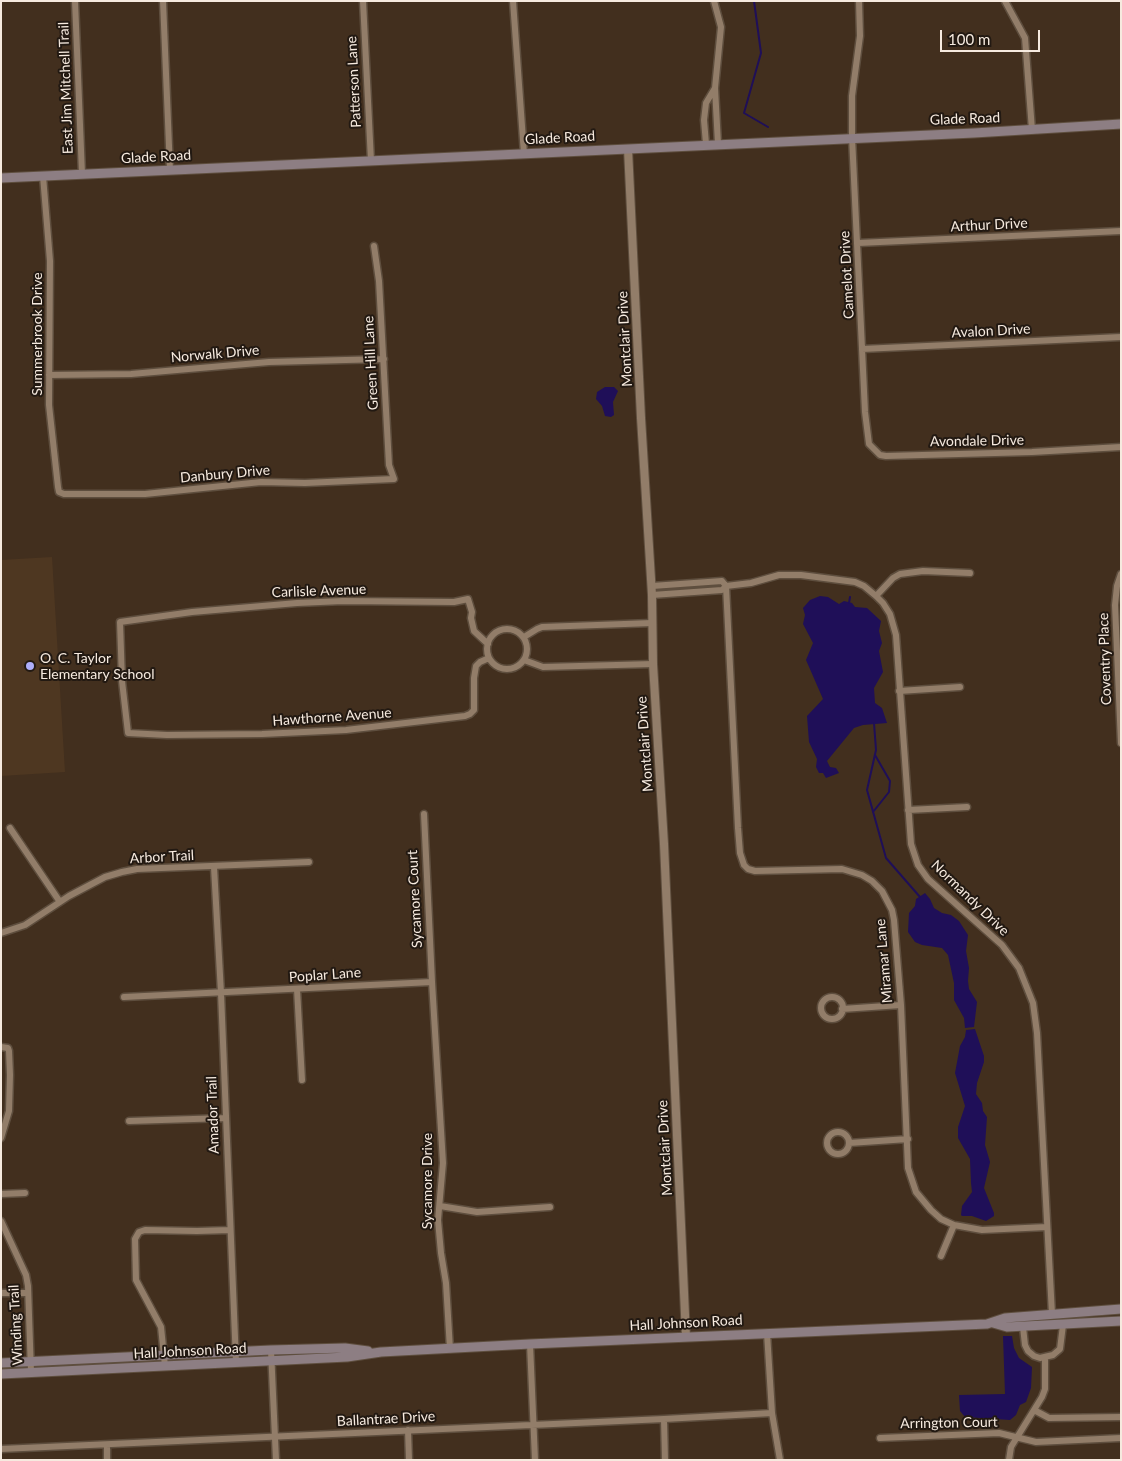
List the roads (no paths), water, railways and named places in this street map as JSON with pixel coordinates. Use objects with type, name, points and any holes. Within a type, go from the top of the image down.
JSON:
[{"type":"main road","name":"Glade Road","points":[[1,178],[1032,130],[1121,124]]},
{"type":"main road","name":"Hall Johnson Road","points":[[1,1374],[347,1357],[381,1352],[530,1344],[992,1323],[1006,1318],[1121,1309]]},
{"type":"main road","name":"Hall Johnson Road","points":[[992,1323],[1007,1327],[1023,1327],[1121,1321]]},
{"type":"main road","name":"Hall Johnson Road","points":[[1,1363],[271,1350],[345,1348],[381,1352]]},
{"type":"street","name":"East Jim Mitchell Trail","points":[[75,1],[82,174]]},
{"type":"street","points":[[162,1],[170,170]]},
{"type":"street","name":"Patterson Lane","points":[[363,1],[371,161]]},
{"type":"street","points":[[513,1],[524,154]]},
{"type":"street","points":[[714,1],[721,27],[715,88],[718,144]]},
{"type":"street","name":"Camelot Drive","points":[[859,1],[860,36],[852,96],[852,138],[865,412]]},
{"type":"street","points":[[1005,1],[1025,38],[1032,130]]},
{"type":"street","points":[[706,144],[704,120],[706,102],[715,88]]},
{"type":"street","name":"Montclair Drive","points":[[628,149],[641,417],[652,586],[653,664],[664,844],[686,1337]]},
{"type":"street","name":"Summerbrook Drive","points":[[43,176],[50,270],[50,405],[59,492]]},
{"type":"street","name":"Arthur Drive","points":[[858,243],[1121,231]]},
{"type":"street","name":"Green Hill Lane","points":[[374,246],[379,281],[389,465],[394,479]]},
{"type":"street","name":"Avalon Drive","points":[[862,349],[916,348],[1121,337]]},
{"type":"street","name":"Norwalk Drive","points":[[49,375],[131,374],[269,362],[384,359]]},
{"type":"street","name":"Avondale Drive","points":[[865,412],[869,444],[880,455],[886,456],[1032,452],[1121,447]]},
{"type":"street","name":"Danbury Drive","points":[[59,492],[64,494],[145,494],[261,482],[305,483],[394,479]]},
{"type":"street","points":[[876,596],[893,578],[900,574],[923,571],[970,573]]},
{"type":"street","name":"Coventry Place","points":[[1121,574],[1117,586],[1115,605],[1121,743]]},
{"type":"street","name":"Normandy Drive","points":[[652,595],[724,588],[779,576],[801,575],[855,582],[864,586],[876,596],[890,614],[894,625],[911,844],[918,865],[928,879],[1002,945],[1019,968],[1033,1003],[1038,1043],[1052,1314]]},
{"type":"street","name":"Normandy Drive","points":[[652,586],[722,581],[724,588]]},
{"type":"street","name":"Miramar Lane","points":[[724,588],[738,828],[742,862],[748,869],[755,871],[842,868],[862,875],[872,881],[882,891],[893,915],[901,1005],[908,1168],[916,1192],[941,1219],[954,1225],[982,1230],[1047,1227]]},
{"type":"street","name":"Carlisle Avenue","points":[[128,733],[122,680],[120,622],[192,612],[288,604],[343,601],[454,602],[468,599],[472,612],[471,618],[474,631],[488,644]]},
{"type":"street","points":[[524,637],[542,627],[652,623]]},
{"type":"street","points":[[507,629],[513,630],[524,637],[528,648],[524,660],[514,668],[506,669],[494,664],[489,658],[488,644],[495,633],[507,629]]},
{"type":"street","name":"Hawthorne Avenue","points":[[128,733],[167,735],[262,734],[346,730],[465,716],[474,710],[476,666],[489,658]]},
{"type":"street","points":[[524,660],[543,668],[653,664]]},
{"type":"street","points":[[899,691],[960,687]]},
{"type":"street","points":[[908,810],[967,807]]},
{"type":"street","name":"Sycamore Court","points":[[424,814],[432,982]]},
{"type":"street","points":[[10,828],[60,902]]},
{"type":"street","name":"Arbor Trail","points":[[1,933],[25,925],[60,902],[104,878],[122,872],[137,869],[308,862]]},
{"type":"street","name":"Amador Trail","points":[[214,867],[236,1362]]},
{"type":"street","name":"Poplar Lane","points":[[124,997],[432,982]]},
{"type":"street","name":"Sycamore Drive","points":[[432,982],[443,1163],[438,1220],[446,1283],[450,1349]]},
{"type":"street","points":[[297,990],[302,1080]]},
{"type":"street","points":[[842,1009],[901,1005]]},
{"type":"street","points":[[1,1138],[9,1111],[9,1051],[4,1047]]},
{"type":"street","points":[[130,1121],[226,1118]]},
{"type":"street","points":[[849,1143],[908,1139]]},
{"type":"street","points":[[1,1194],[25,1193]]},
{"type":"street","points":[[440,1206],[477,1212],[550,1207]]},
{"type":"street","name":"Winding Trail","points":[[1,1221],[26,1275],[31,1372]]},
{"type":"street","points":[[941,1256],[954,1225]]},
{"type":"street","points":[[165,1366],[161,1328],[136,1280],[134,1244],[137,1235],[145,1230],[230,1230]]},
{"type":"street","points":[[1,1293],[28,1293]]},
{"type":"street","points":[[1023,1327],[1025,1345],[1028,1351],[1034,1356],[1045,1357],[1053,1355],[1060,1349],[1063,1325]]},
{"type":"street","points":[[767,1333],[772,1413],[780,1460]]},
{"type":"street","points":[[530,1344],[535,1460]]},
{"type":"street","points":[[271,1350],[276,1460]]},
{"type":"street","points":[[1009,1460],[1011,1447],[1045,1389],[1045,1357]]},
{"type":"street","points":[[1034,1410],[1049,1418],[1121,1417]]},
{"type":"street","name":"Ballantrae Drive","points":[[1,1449],[534,1424],[664,1420],[772,1413]]},
{"type":"street","points":[[664,1420],[666,1460]]},
{"type":"street","points":[[408,1430],[409,1460]]},
{"type":"street","name":"Arrington Court","points":[[880,1438],[999,1433],[1036,1442],[1121,1438]]},
{"type":"street","points":[[107,1445],[107,1460]]},
{"type":"waterway","points":[[754,1],[761,53],[744,113],[768,127]]},
{"type":"waterway","points":[[849,603],[850,597]]},
{"type":"waterway","points":[[874,723],[876,750],[867,790],[886,858],[920,897]]},
{"type":"waterway","points":[[873,812],[889,792],[890,781],[875,755]]},
{"type":"place","name":"O. C. Taylor Elementary School","points":[[30,666]]}]
